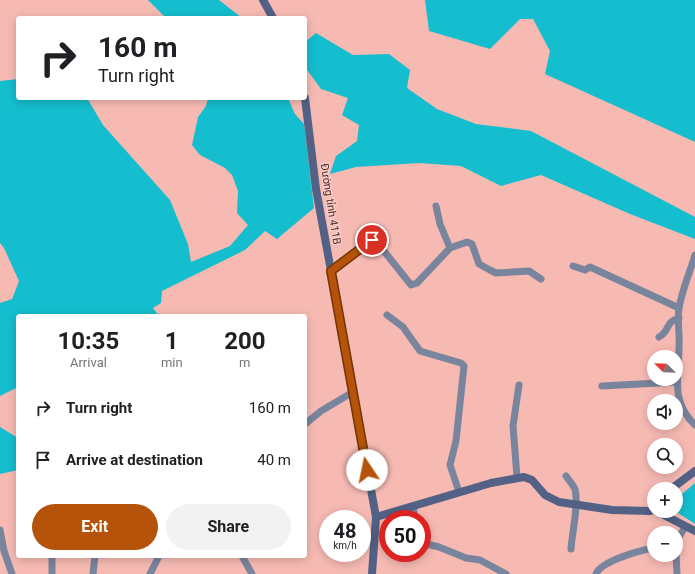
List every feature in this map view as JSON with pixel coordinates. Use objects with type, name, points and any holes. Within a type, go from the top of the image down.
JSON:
[{"type":"main road","points":[[263,0],[272,16]]},
{"type":"main road","name":"Đường tỉnh 411B","points":[[305,100],[316,189],[376,516],[372,574]]},
{"type":"main road","points":[[680,482],[695,471]]},
{"type":"main road","points":[[376,516],[517,477],[524,477],[532,480],[545,495],[559,502],[612,510],[647,510]]},
{"type":"main road","points":[[671,518],[685,527],[695,531]]},
{"type":"street","points":[[436,206],[440,224],[450,248]]},
{"type":"street","points":[[331,271],[372,240],[376,241],[411,286],[417,283],[450,248],[470,242],[479,264],[490,270],[496,272],[530,271],[541,279]]},
{"type":"street","points":[[678,350],[679,308],[695,255]]},
{"type":"street","points":[[573,266],[585,270],[590,267],[679,308]]},
{"type":"street","points":[[387,315],[403,327],[420,351],[461,363],[464,366],[456,441],[450,465],[459,492]]},
{"type":"street","points":[[660,337],[672,320],[679,318]]},
{"type":"street","points":[[602,386],[647,384]]},
{"type":"street","points":[[517,477],[513,426],[519,385]]},
{"type":"street","points":[[677,386],[677,395],[680,402],[690,420],[695,425]]},
{"type":"street","points":[[307,422],[321,411],[353,392]]},
{"type":"street","points":[[566,476],[574,488],[576,505],[571,549]]},
{"type":"street","points":[[413,506],[414,510]]},
{"type":"street","points":[[0,530],[4,551],[12,574]]},
{"type":"street","points":[[431,546],[439,547],[466,558],[480,560],[506,574]]},
{"type":"street","points":[[596,574],[602,567],[632,553],[647,550]]},
{"type":"street","points":[[52,558],[52,574]]},
{"type":"street","points":[[93,574],[95,558]]},
{"type":"street","points":[[150,574],[158,558]]},
{"type":"street","points":[[243,558],[252,574]]},
{"type":"street","points":[[676,562],[677,574]]},
{"type":"water","points":[[148,0],[219,0],[239,16],[164,16]]},
{"type":"water","points":[[425,0],[695,0],[695,142],[545,74],[550,51],[533,19],[520,19],[490,49],[429,31]]},
{"type":"water","points":[[316,33],[353,55],[389,54],[410,70],[407,88],[437,109],[476,124],[531,131],[695,217],[695,239],[630,214],[541,175],[501,186],[461,166],[419,163],[356,167],[330,174],[336,156],[357,141],[359,125],[342,115],[348,98],[321,89],[307,70],[307,40]]},
{"type":"water","points":[[16,79],[16,100],[88,100],[103,125],[170,200],[188,244],[191,262],[230,246],[248,225],[237,213],[238,191],[232,175],[225,168],[200,155],[192,145],[198,117],[206,106],[208,100],[289,100],[295,114],[304,124],[314,208],[277,239],[265,231],[245,250],[162,291],[161,303],[153,308],[158,314],[16,314],[16,388],[0,396],[0,303],[12,299],[19,281],[4,248],[0,243],[0,81]]},
{"type":"water","points":[[0,427],[16,437],[16,470],[0,474]]},
{"type":"water","points":[[695,483],[695,524],[683,516],[683,493]]},
{"type":"route","points":[[367,470],[331,271],[372,240]]}]
